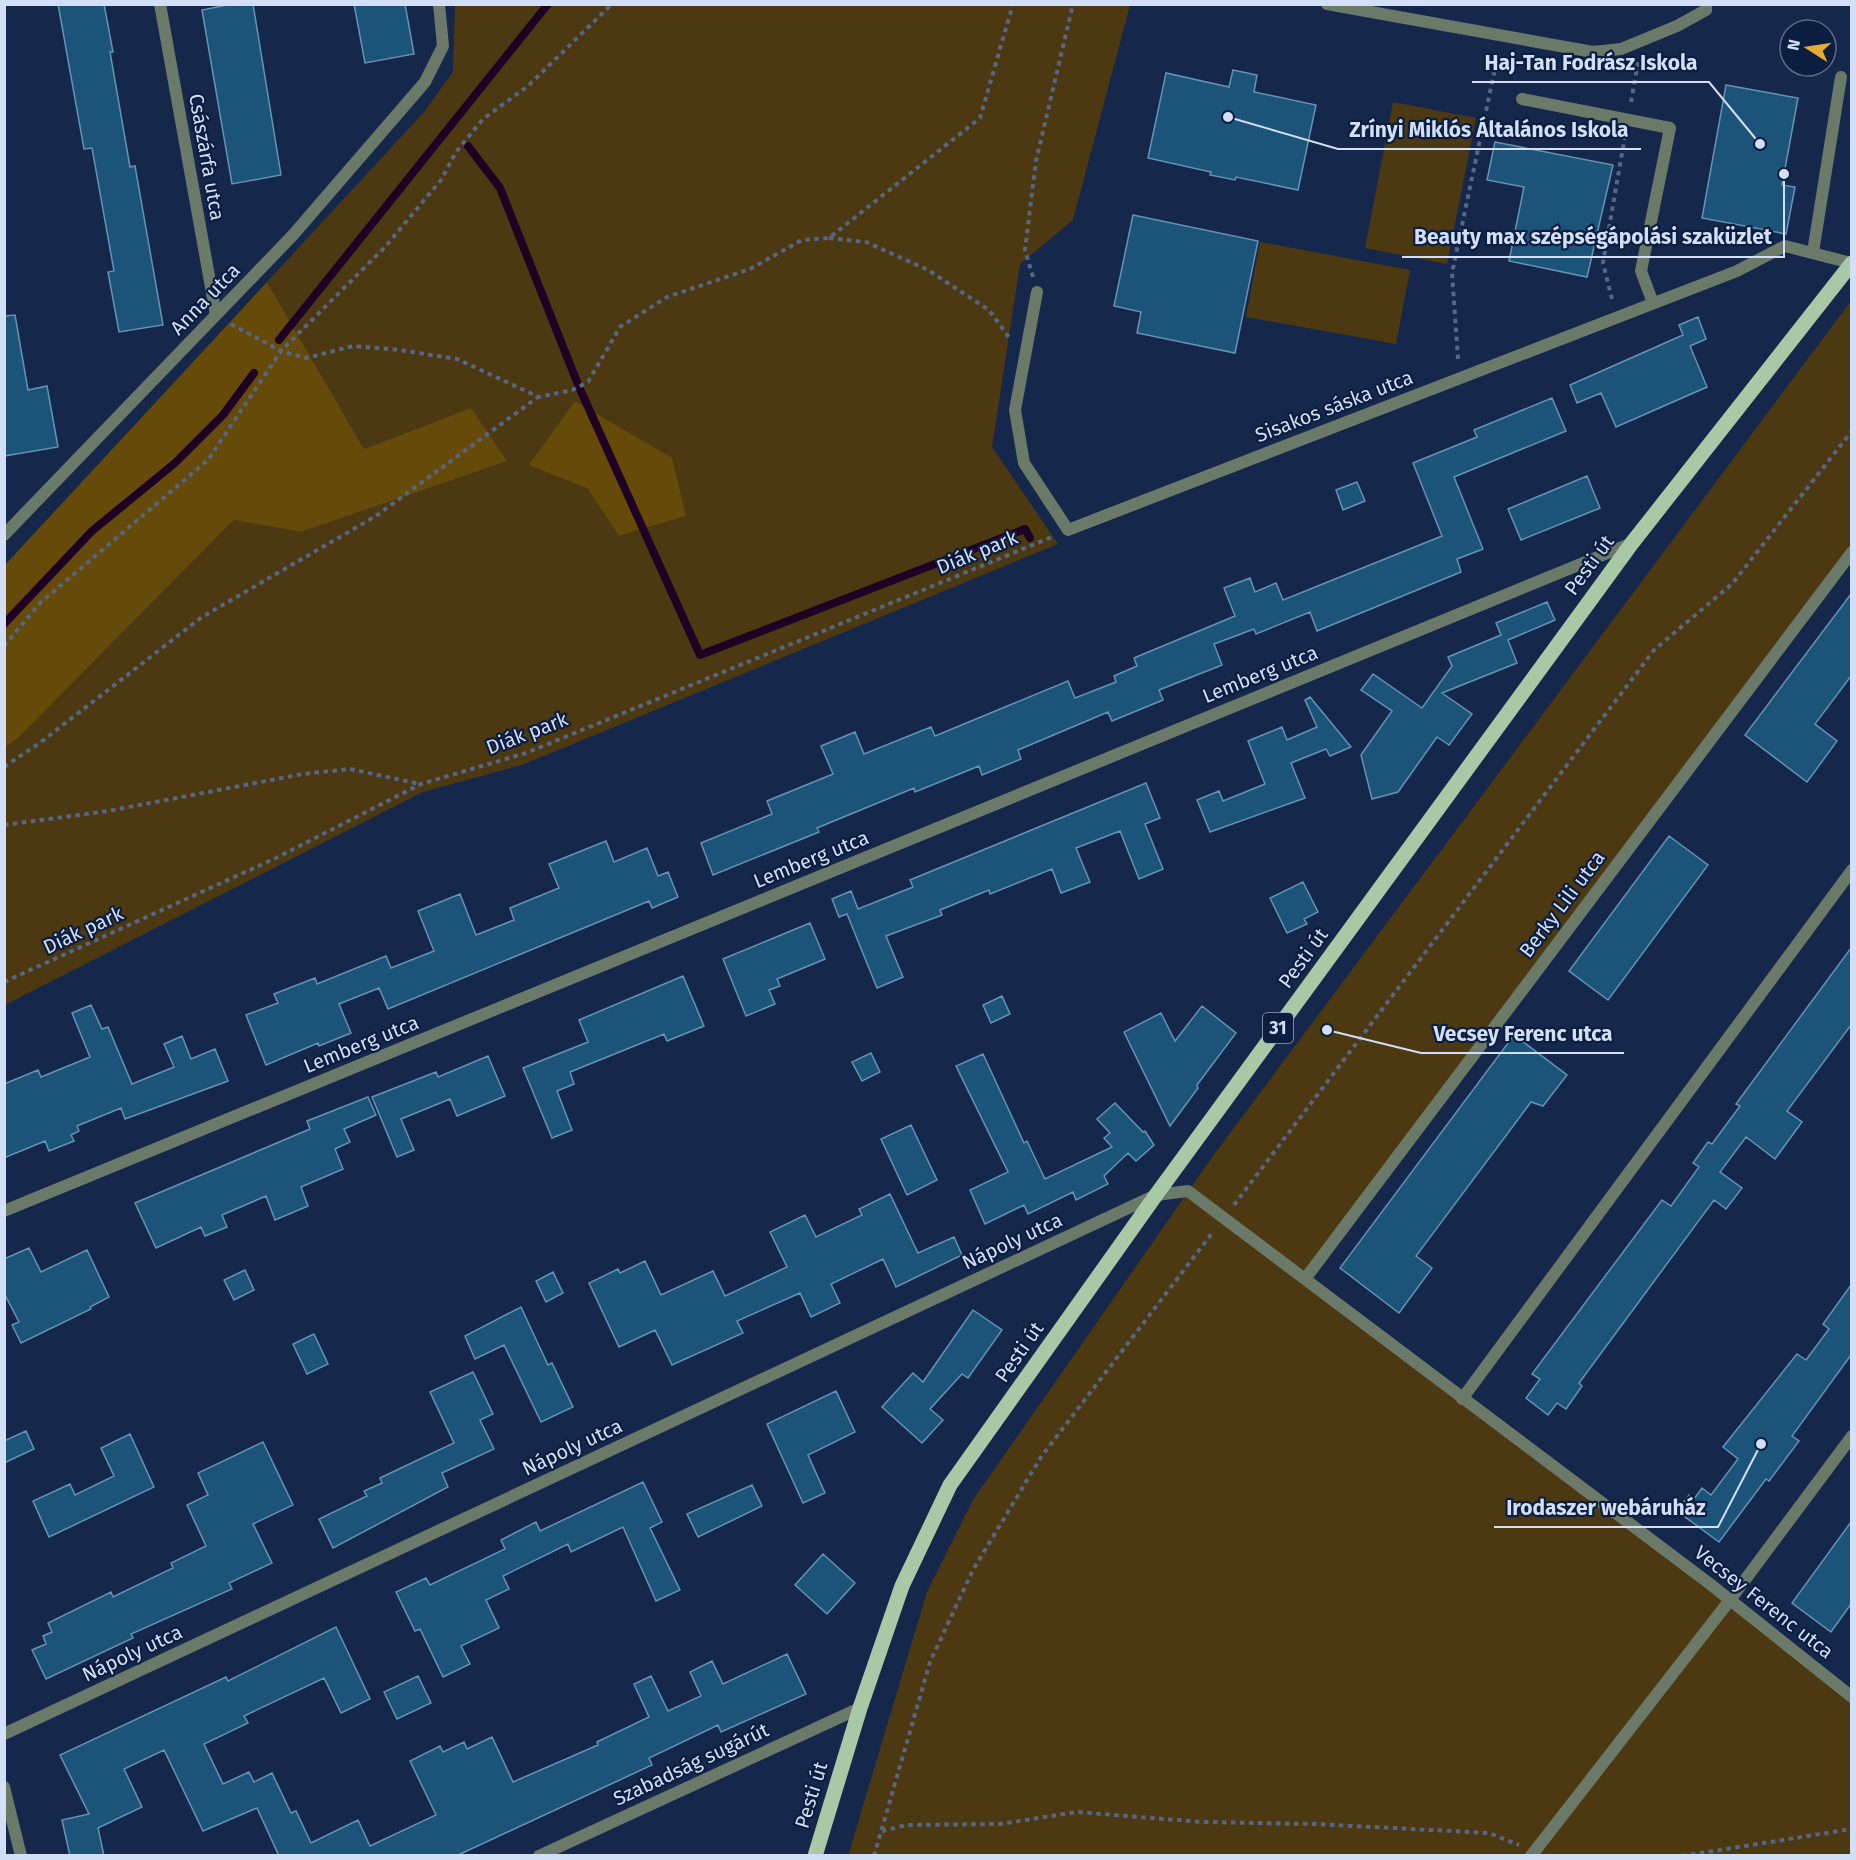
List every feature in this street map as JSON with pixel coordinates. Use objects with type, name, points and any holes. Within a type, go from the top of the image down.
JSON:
[{"type":"main road","name":"Pesti út","points":[[815,1856],[860,1708],[902,1586],[950,1485],[1156,1195],[1632,543],[1851,263]]},
{"type":"street","name":"Császárfa utca","points":[[160,4],[216,315]]},
{"type":"street","name":"Anna utca","points":[[4,535],[293,235],[425,82],[443,46],[439,4]]},
{"type":"street","points":[[1327,4],[1593,52],[1621,49],[1706,10],[1706,4]]},
{"type":"street","points":[[1813,252],[1840,77]]},
{"type":"street","points":[[1522,99],[1670,128],[1641,271],[1653,303]]},
{"type":"street","name":"Sisakos sáska utca","points":[[1068,530],[1737,271],[1785,246],[1851,263]]},
{"type":"street","points":[[1036,292],[1015,410],[1024,463],[1068,530]]},
{"type":"street","name":"Lemberg utca","points":[[4,1211],[1632,543]]},
{"type":"street","name":"Berky Lili utca","points":[[1305,1280],[1851,552]]},
{"type":"street","points":[[1462,1399],[1851,870]]},
{"type":"street","name":"Vecsey Ferenc utca","points":[[1156,1195],[1188,1191],[1225,1216],[1305,1280],[1730,1600],[1851,1697]]},
{"type":"street","name":"Nápoly utca","points":[[4,1734],[1156,1195]]},
{"type":"street","points":[[1533,1853],[1730,1600],[1851,1436]]},
{"type":"street","name":"Szabadság sugárút","points":[[539,1856],[860,1708]]},
{"type":"street","points":[[4,1787],[21,1856]]},
{"type":"path","points":[[4,646],[40,603],[208,460],[281,351],[385,248],[441,180],[456,152],[483,119],[528,86],[612,4]]},
{"type":"path","points":[[830,238],[980,118],[1013,4]]},
{"type":"path","points":[[1036,292],[1025,250],[1036,161],[1073,4]]},
{"type":"path","points":[[1460,378],[1452,273],[1502,36]]},
{"type":"path","points":[[1617,317],[1603,263],[1642,40]]},
{"type":"path","points":[[4,766],[41,742],[202,617],[376,516],[539,397],[572,390],[588,382],[620,327],[667,297],[750,269],[802,240],[830,238],[866,242],[928,270],[989,310],[1024,359]]},
{"type":"path","points":[[216,315],[281,351],[306,357],[353,346],[457,359],[539,397]]},
{"type":"path","points":[[874,1856],[930,1662],[973,1570],[1041,1456],[1654,650],[1732,584],[1851,431]]},
{"type":"path","name":"Diák park","points":[[4,982],[276,858],[421,784],[526,753],[1068,530]]},
{"type":"path","points":[[4,825],[108,812],[303,774],[350,769],[421,784]]},
{"type":"path","points":[[882,1831],[907,1825],[1000,1824],[1077,1812],[1202,1822],[1315,1824],[1489,1833],[1533,1853]]},
{"type":"path","points":[[1682,1856],[1851,1829]]},
{"type":"shaded area","points":[[455,5],[1130,5],[1073,220],[1020,264],[992,447],[1058,544],[522,765],[423,792],[5,1005],[5,747],[17,739],[234,520],[301,532],[506,461],[471,408],[364,449],[267,282],[424,112],[453,72]],"holes":[[[587,488],[686,516],[619,536]]]},
{"type":"shaded area","points":[[1393,102],[1476,118],[1447,264],[1365,248]]},
{"type":"shaded area","points":[[1260,242],[1410,270],[1396,344],[1246,317]]},
{"type":"shaded area","points":[[267,282],[364,449],[471,408],[507,461],[301,532],[234,520],[17,739],[5,747],[5,565]]},
{"type":"shaded area","points":[[1851,301],[1851,552],[1305,1279],[1851,1697],[1851,1855],[848,1856],[927,1592],[973,1500],[1213,1156]]},
{"type":"shaded area","points":[[575,401],[672,458],[686,516],[619,536],[587,488],[529,465]]},
{"type":"building","points":[[58,4],[104,4],[130,167],[135,166],[163,325],[119,332],[108,272],[114,271],[92,148],[84,149]]},
{"type":"building","points":[[232,4],[253,4],[281,175],[232,184],[202,10]]},
{"type":"building","points":[[354,4],[405,4],[414,54],[365,63]]},
{"type":"building","points":[[1233,70],[1257,75],[1254,92],[1316,105],[1298,190],[1236,177],[1235,180],[1210,175],[1211,172],[1148,158],[1166,73],[1229,87]]},
{"type":"building","points":[[1726,85],[1798,98],[1782,185],[1795,187],[1786,234],[1702,218]]},
{"type":"building","points":[[1495,142],[1613,165],[1587,277],[1509,261],[1524,187],[1487,180]]},
{"type":"building","points":[[1133,215],[1258,241],[1235,353],[1137,333],[1141,312],[1114,306]]},
{"type":"building","points":[[15,315],[28,390],[47,386],[58,447],[4,456],[4,316]]},
{"type":"building","points":[[1698,317],[1706,339],[1690,346],[1707,387],[1616,427],[1601,393],[1577,403],[1570,385],[1683,335],[1679,325]]},
{"type":"building","points":[[1552,398],[1566,431],[1454,477],[1483,549],[1457,559],[1461,572],[1317,631],[1310,612],[1256,634],[1254,629],[1214,644],[1222,665],[1159,690],[1163,700],[1112,721],[1108,712],[1018,750],[1021,759],[982,775],[979,766],[915,792],[914,788],[817,828],[819,832],[713,875],[701,843],[772,814],[767,801],[833,774],[821,746],[855,732],[864,754],[931,727],[935,736],[1068,681],[1075,698],[1116,682],[1114,676],[1137,666],[1134,658],[1235,616],[1224,588],[1250,578],[1255,592],[1276,583],[1283,600],[1442,536],[1413,463],[1477,437],[1474,430]]},
{"type":"building","points":[[1587,476],[1600,508],[1521,540],[1508,509]]},
{"type":"building","points":[[1357,482],[1365,501],[1343,510],[1336,490]]},
{"type":"building","points":[[1851,594],[1851,676],[1815,724],[1837,741],[1807,782],[1745,735]]},
{"type":"building","points":[[1547,602],[1555,620],[1508,640],[1517,663],[1442,693],[1472,714],[1449,745],[1437,737],[1398,792],[1372,799],[1361,755],[1392,711],[1361,690],[1373,674],[1422,708],[1452,666],[1448,657],[1501,635],[1496,623]]},
{"type":"building","points":[[1310,697],[1351,747],[1330,756],[1326,749],[1291,763],[1305,798],[1210,832],[1197,800],[1219,791],[1223,801],[1265,784],[1248,741],[1282,727],[1287,740],[1317,727],[1305,700]]},
{"type":"building","points":[[1146,783],[1160,818],[1145,824],[1163,869],[1139,879],[1120,831],[1076,848],[1090,882],[1061,893],[1052,869],[990,894],[989,890],[940,910],[942,915],[886,936],[903,977],[877,988],[847,914],[839,917],[832,899],[851,891],[858,909],[913,887],[910,880]]},
{"type":"building","points":[[1669,836],[1708,865],[1608,1000],[1569,971]]},
{"type":"building","points":[[606,841],[614,862],[647,848],[658,876],[668,872],[678,897],[652,908],[649,901],[388,1009],[379,988],[339,1004],[351,1033],[319,1046],[318,1043],[266,1065],[246,1015],[278,1003],[274,994],[315,978],[317,984],[386,956],[391,968],[434,951],[418,911],[460,894],[476,935],[514,920],[510,908],[559,888],[549,864]]},
{"type":"building","points":[[1303,882],[1318,912],[1304,919],[1307,924],[1287,933],[1270,898]]},
{"type":"building","points":[[810,923],[825,959],[777,979],[780,986],[769,990],[775,1004],[746,1016],[723,959]]},
{"type":"building","points":[[1851,948],[1851,1025],[1787,1111],[1802,1122],[1775,1159],[1746,1137],[1720,1172],[1742,1188],[1726,1209],[1714,1200],[1579,1383],[1582,1386],[1566,1409],[1557,1403],[1548,1415],[1526,1398],[1540,1379],[1532,1374],[1662,1200],[1671,1206],[1699,1167],[1693,1163],[1708,1142],[1712,1144],[1740,1106],[1736,1104]]},
{"type":"building","points":[[683,976],[704,1026],[667,1041],[664,1034],[570,1072],[574,1084],[557,1091],[572,1130],[552,1138],[523,1068],[588,1042],[579,1020]]},
{"type":"building","points":[[1002,996],[1010,1014],[991,1023],[983,1005]]},
{"type":"building","points":[[91,1005],[102,1029],[108,1027],[132,1084],[174,1067],[164,1044],[182,1036],[191,1059],[215,1049],[228,1081],[125,1119],[121,1108],[77,1126],[79,1131],[71,1135],[74,1141],[49,1151],[45,1141],[4,1158],[4,1084],[38,1070],[41,1077],[90,1057],[72,1013]]},
{"type":"building","points":[[1202,1006],[1236,1033],[1170,1126],[1124,1032],[1161,1013],[1175,1041]]},
{"type":"building","points":[[1514,1035],[1567,1075],[1543,1106],[1531,1102],[1416,1256],[1432,1268],[1399,1313],[1340,1268]]},
{"type":"building","points":[[871,1053],[880,1072],[862,1081],[852,1062]]},
{"type":"building","points":[[983,1054],[1024,1143],[1027,1141],[1045,1179],[1112,1147],[1104,1138],[1110,1133],[1097,1119],[1115,1103],[1143,1132],[1145,1131],[1154,1145],[1136,1161],[1128,1153],[1104,1176],[1108,1184],[1076,1200],[1073,1192],[1028,1214],[1024,1205],[985,1224],[970,1190],[1008,1172],[956,1066]]},
{"type":"building","points":[[488,1056],[505,1096],[457,1116],[450,1099],[401,1119],[414,1150],[397,1157],[372,1097],[436,1072],[438,1077]]},
{"type":"building","points":[[368,1097],[376,1115],[344,1129],[350,1142],[335,1149],[343,1169],[301,1187],[308,1206],[275,1220],[266,1196],[222,1215],[227,1227],[205,1236],[201,1227],[156,1248],[135,1203],[310,1129],[307,1121]]},
{"type":"building","points":[[911,1125],[937,1180],[907,1195],[881,1139]]},
{"type":"building","points":[[890,1194],[918,1253],[954,1237],[962,1255],[896,1287],[883,1259],[831,1284],[840,1303],[811,1317],[800,1293],[737,1321],[743,1333],[672,1365],[655,1330],[619,1347],[589,1283],[618,1269],[620,1273],[645,1261],[661,1295],[713,1271],[725,1296],[787,1267],[770,1232],[805,1215],[816,1237],[862,1215],[859,1209]]},
{"type":"building","points":[[29,1248],[41,1272],[87,1250],[109,1297],[90,1307],[91,1309],[21,1343],[12,1325],[19,1322],[4,1293],[4,1259]]},
{"type":"building","points":[[245,1270],[254,1290],[234,1300],[224,1280]]},
{"type":"building","points":[[553,1272],[563,1293],[546,1302],[536,1281]]},
{"type":"building","points":[[1851,1285],[1851,1355],[1792,1436],[1799,1441],[1769,1481],[1766,1479],[1719,1542],[1677,1511],[1689,1495],[1694,1499],[1702,1488],[1711,1495],[1738,1459],[1723,1447],[1797,1354],[1806,1360],[1829,1329],[1823,1324]]},
{"type":"building","points":[[521,1307],[548,1365],[552,1363],[573,1407],[541,1422],[504,1345],[475,1359],[465,1336]]},
{"type":"building","points":[[973,1310],[1002,1330],[968,1378],[962,1374],[930,1409],[943,1420],[922,1443],[882,1407],[913,1373],[923,1382]]},
{"type":"building","points":[[314,1334],[328,1364],[307,1374],[293,1344]]},
{"type":"building","points":[[473,1372],[493,1414],[480,1420],[494,1449],[442,1473],[448,1487],[333,1548],[319,1519],[367,1496],[364,1491],[382,1483],[380,1478],[454,1443],[430,1392]]},
{"type":"building","points":[[836,1391],[855,1432],[808,1455],[825,1493],[803,1503],[767,1424]]},
{"type":"building","points":[[26,1431],[34,1449],[4,1463],[4,1441]]},
{"type":"building","points":[[130,1434],[154,1487],[49,1537],[33,1501],[70,1484],[75,1495],[114,1476],[101,1448]]},
{"type":"building","points":[[263,1442],[293,1505],[253,1524],[272,1563],[229,1583],[232,1589],[131,1634],[133,1638],[46,1679],[32,1650],[46,1644],[43,1636],[52,1632],[48,1623],[111,1592],[113,1597],[173,1568],[171,1563],[206,1546],[187,1505],[208,1495],[198,1473]]},
{"type":"building","points":[[643,1482],[662,1522],[650,1528],[680,1590],[656,1601],[623,1527],[571,1552],[568,1544],[503,1576],[509,1589],[486,1600],[499,1628],[461,1646],[470,1664],[443,1677],[420,1629],[415,1631],[396,1592],[426,1578],[430,1585],[505,1549],[501,1540],[536,1522],[540,1531]]},
{"type":"building","points":[[752,1485],[762,1506],[698,1537],[687,1514]]},
{"type":"building","points":[[1851,1522],[1851,1604],[1831,1632],[1792,1603]]},
{"type":"building","points":[[823,1554],[855,1583],[827,1614],[795,1585]]},
{"type":"building","points":[[336,1627],[370,1699],[341,1713],[324,1678],[244,1716],[248,1723],[204,1744],[223,1784],[249,1772],[254,1782],[272,1773],[291,1813],[296,1811],[311,1843],[358,1820],[370,1846],[436,1815],[410,1761],[440,1746],[443,1752],[464,1742],[467,1749],[492,1737],[513,1782],[598,1745],[597,1742],[649,1717],[634,1684],[651,1676],[668,1711],[701,1696],[690,1672],[712,1661],[723,1684],[787,1654],[806,1694],[721,1732],[718,1725],[649,1758],[652,1765],[456,1856],[279,1856],[257,1808],[203,1831],[164,1750],[124,1769],[142,1807],[98,1828],[104,1856],[70,1856],[62,1820],[89,1814],[60,1755],[226,1677],[228,1681]]},
{"type":"building","points":[[418,1676],[431,1703],[397,1719],[384,1692]]},
{"type":"waterway","points":[[279,340],[548,4]]},
{"type":"waterway","points":[[468,146],[500,188],[579,387],[700,655],[1025,529],[1030,538]]},
{"type":"waterway","points":[[4,624],[92,531],[175,463],[223,415],[254,373]]},
{"type":"place","name":"Zrínyi Miklós Általános Iskola","points":[[1228,117]]},
{"type":"place","name":"Haj-Tan Fodrász Iskola","points":[[1760,144]]},
{"type":"place","name":"Beauty max szépségápolási szaküzlet","points":[[1784,174]]},
{"type":"place","name":"Vecsey Ferenc utca","points":[[1327,1030]]},
{"type":"place","name":"Irodaszer webáruház","points":[[1761,1444]]}]
